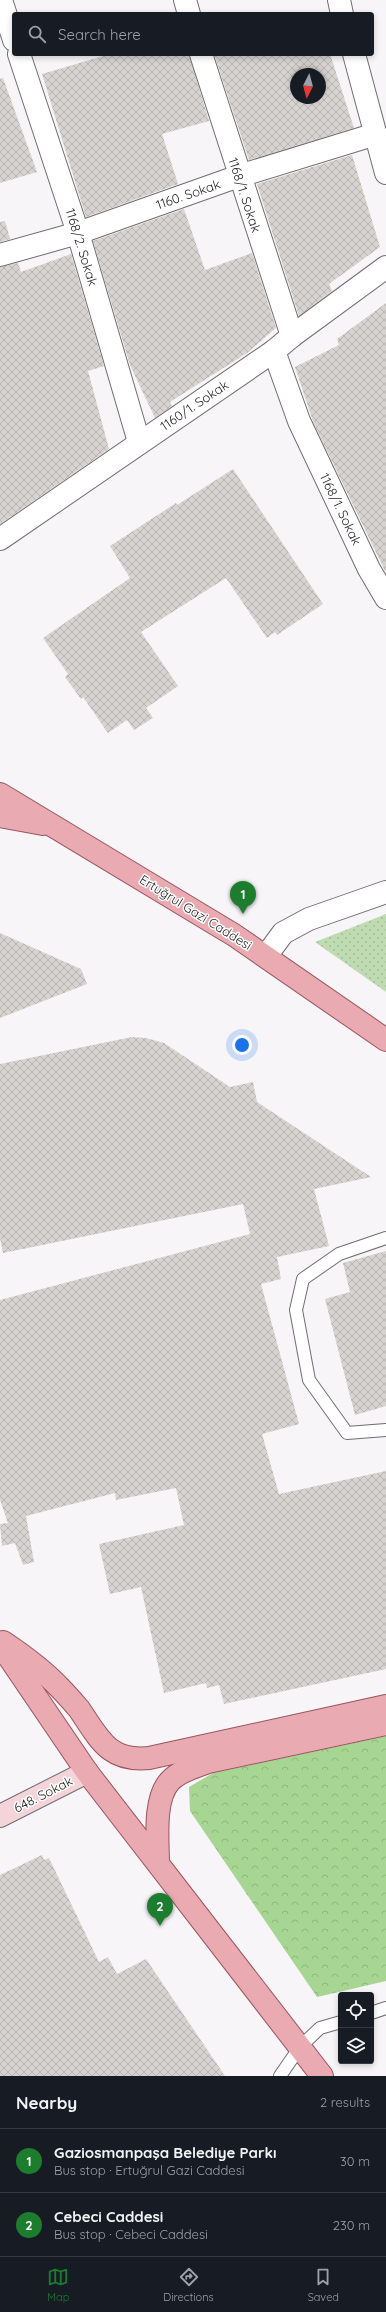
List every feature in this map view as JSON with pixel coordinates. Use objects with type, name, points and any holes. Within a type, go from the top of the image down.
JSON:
[{"type":"main road","name":"Ertuğrul Gazi Caddesi","points":[[0,794],[164,891],[266,956],[386,1040]]},
{"type":"main road","points":[[0,816],[52,825]]},
{"type":"main road","points":[[0,1641],[32,1661],[78,1708],[97,1737],[111,1751],[122,1757],[137,1759],[149,1758],[386,1706]]},
{"type":"main road","points":[[0,1644],[86,1772],[322,2076]]},
{"type":"main road","points":[[158,1863],[157,1823],[162,1798],[169,1782],[186,1770],[208,1762],[386,1724]]},
{"type":"street","points":[[1,0],[12,34]]},
{"type":"street","points":[[184,0],[188,12]]},
{"type":"street","points":[[338,0],[341,12]]},
{"type":"street","name":"1168/2. Sokak","points":[[20,56],[78,232],[139,442]]},
{"type":"street","name":"1168/1. Sokak","points":[[202,56],[239,176],[292,336]]},
{"type":"street","points":[[355,56],[381,145],[386,173]]},
{"type":"street","name":"1160. Sokak","points":[[0,255],[78,232],[239,176],[381,145]]},
{"type":"street","name":"1160/1. Sokak","points":[[0,539],[139,442],[274,351],[386,267]]},
{"type":"street","name":"1168/1. Sokak","points":[[274,351],[299,421],[369,569],[386,598]]},
{"type":"street","points":[[266,956],[283,933],[309,919],[386,892]]},
{"type":"street","name":"648. Sokak","points":[[0,1816],[86,1772]]},
{"type":"lane","points":[[386,1238],[339,1254],[303,1279],[296,1310],[309,1380],[347,1433],[386,1430]]},
{"type":"lane","points":[[374,2012],[386,2008]]},
{"type":"lane","points":[[280,2076],[300,2047],[320,2028],[338,2023]]},
{"type":"green space","points":[[386,914],[386,992],[315,942]]},
{"type":"green space","points":[[386,1736],[386,1981],[317,1997],[190,1811],[189,1787],[213,1773]]},
{"type":"building","points":[[103,56],[190,56],[209,121],[162,134],[178,184],[86,217],[42,74]]},
{"type":"building","points":[[215,56],[331,56],[354,128],[249,160]]},
{"type":"building","points":[[3,78],[37,172],[0,183],[0,79]]},
{"type":"building","points":[[352,155],[380,247],[329,284],[332,291],[299,316],[257,184]]},
{"type":"building","points":[[184,209],[205,270],[252,253],[276,328],[247,353],[170,402],[172,406],[155,418],[130,365],[93,241]]},
{"type":"building","points":[[5,221],[10,239],[0,242],[0,222]]},
{"type":"building","points":[[71,254],[104,366],[88,371],[109,449],[0,524],[0,267],[18,263],[21,272]]},
{"type":"building","points":[[386,303],[386,573],[314,424],[295,367],[339,345],[337,339]]},
{"type":"building","points":[[233,469],[323,604],[277,635],[275,632],[267,638],[226,578],[141,632],[178,686],[146,708],[153,718],[134,730],[127,720],[108,733],[83,697],[81,699],[65,677],[68,674],[43,638],[130,578],[110,546],[176,503],[177,505]]},
{"type":"building","points":[[0,933],[81,969],[87,984],[0,1018]]},
{"type":"building","points":[[132,1037],[146,1038],[164,1043],[230,1087],[253,1082],[257,1102],[371,1177],[314,1189],[329,1246],[277,1257],[281,1279],[261,1284],[299,1424],[262,1434],[279,1494],[386,1471],[386,1669],[224,1704],[219,1685],[207,1688],[206,1683],[164,1693],[141,1587],[110,1594],[99,1544],[184,1525],[176,1488],[116,1500],[115,1493],[26,1516],[34,1562],[23,1565],[15,1543],[2,1546],[0,1524],[8,1523],[0,1500],[0,1300],[250,1234],[243,1204],[3,1253],[0,1238],[0,1064]]},
{"type":"building","points":[[386,1251],[386,1406],[355,1415],[325,1299],[350,1292],[343,1263]]},
{"type":"building","points":[[42,1855],[44,1860],[49,1858],[99,1962],[108,1957],[117,1974],[146,1959],[225,2076],[0,2076],[0,1875]]},
{"type":"place","name":"Gaziosmanpaşa Belediye Parkı","points":[[243,914]]},
{"type":"place","name":"Cebeci Caddesi","points":[[160,1926]]}]
